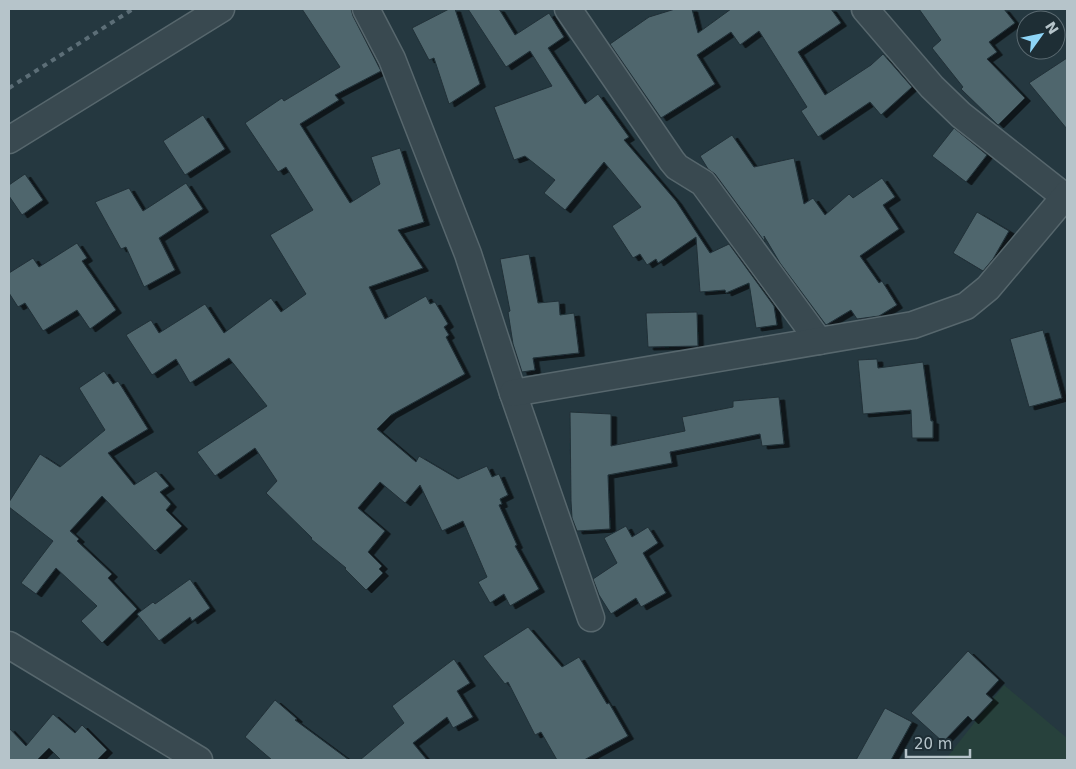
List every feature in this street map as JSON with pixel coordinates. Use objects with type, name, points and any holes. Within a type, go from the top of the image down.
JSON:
[{"type":"street","points":[[9,140],[221,9]]},
{"type":"street","points":[[366,9],[392,59],[468,254],[513,393],[590,618]]},
{"type":"street","points":[[568,9],[672,161],[677,167],[703,183],[818,341]]},
{"type":"street","points":[[513,393],[913,325],[966,306],[988,288],[1066,195],[960,115],[932,87],[865,9]]},
{"type":"street","points":[[9,645],[199,760]]},
{"type":"green space","points":[[1004,685],[1067,738],[1067,760],[945,760]]},
{"type":"building","points":[[302,9],[351,9],[381,71],[335,95],[339,100],[300,124],[350,203],[380,184],[371,157],[400,148],[424,222],[398,230],[423,268],[369,287],[385,319],[426,296],[430,304],[435,302],[448,324],[444,327],[449,335],[446,337],[465,374],[391,415],[377,429],[416,462],[419,456],[458,479],[487,466],[492,477],[499,474],[508,495],[500,499],[502,504],[499,505],[517,545],[515,546],[539,589],[510,606],[504,594],[490,603],[478,582],[487,577],[463,521],[442,531],[420,485],[405,503],[380,482],[358,508],[385,531],[368,552],[382,566],[379,569],[383,573],[366,590],[346,568],[311,539],[266,493],[277,481],[255,448],[215,476],[197,452],[267,406],[229,358],[190,383],[176,359],[152,375],[126,335],[151,320],[159,333],[205,304],[224,333],[271,298],[281,312],[306,294],[270,235],[313,210],[286,167],[278,172],[245,123],[282,98],[284,101],[340,67]]},
{"type":"building","points":[[449,9],[455,9],[480,84],[449,104],[434,58],[429,60],[412,28]]},
{"type":"building","points":[[468,9],[499,9],[515,35],[549,13],[564,37],[548,48],[585,104],[598,94],[629,137],[624,140],[676,201],[710,253],[729,244],[774,306],[777,325],[756,328],[749,283],[726,293],[725,290],[700,292],[696,237],[658,263],[656,259],[647,265],[640,254],[633,258],[612,226],[641,207],[604,162],[565,210],[544,193],[555,180],[525,156],[514,160],[494,107],[552,86],[530,51],[506,67]]},
{"type":"building","points":[[675,9],[692,9],[698,33],[731,9],[831,9],[841,23],[798,52],[825,95],[871,65],[883,54],[912,87],[881,115],[870,102],[818,137],[801,111],[807,107],[759,31],[740,45],[731,32],[697,55],[715,84],[661,118],[610,44],[649,17]]},
{"type":"building","points":[[919,9],[1004,9],[1015,23],[989,42],[997,52],[987,59],[1025,98],[998,125],[961,89],[963,87],[932,48],[941,40]]},
{"type":"building","points":[[1067,58],[1067,129],[1029,83]]},
{"type":"building","points":[[203,115],[225,149],[185,175],[163,141]]},
{"type":"building","points":[[954,128],[987,155],[966,182],[932,156]]},
{"type":"building","points":[[732,135],[754,167],[794,158],[804,204],[813,198],[825,215],[849,194],[853,198],[882,178],[895,197],[883,205],[899,229],[860,256],[879,283],[882,281],[897,305],[879,316],[857,319],[851,310],[826,325],[780,263],[764,236],[765,242],[700,156]]},
{"type":"building","points":[[25,174],[43,200],[22,215],[9,196],[9,185]]},
{"type":"building","points":[[186,183],[203,209],[159,238],[175,270],[144,287],[126,247],[121,249],[95,202],[129,188],[143,211]]},
{"type":"building","points":[[977,212],[1009,231],[993,259],[983,271],[953,253]]},
{"type":"building","points":[[77,243],[87,258],[82,261],[116,310],[90,329],[77,310],[43,331],[25,303],[18,307],[9,293],[9,273],[33,258],[39,267]]},
{"type":"building","points":[[529,254],[538,303],[559,301],[560,315],[574,313],[579,353],[533,358],[535,370],[522,372],[513,344],[508,312],[510,311],[500,259]]},
{"type":"building","points":[[697,312],[698,346],[648,347],[646,313]]},
{"type":"building","points":[[1043,330],[1062,398],[1029,407],[1010,339]]},
{"type":"building","points":[[877,359],[878,368],[923,362],[931,421],[933,421],[933,438],[912,438],[911,410],[863,414],[858,360]]},
{"type":"building","points":[[104,371],[113,384],[118,381],[148,429],[108,453],[134,485],[156,471],[169,486],[160,492],[171,504],[166,510],[182,526],[155,551],[102,496],[70,531],[79,539],[77,541],[112,574],[108,578],[137,609],[102,643],[81,621],[97,606],[56,568],[36,594],[21,583],[53,541],[9,507],[9,502],[40,454],[60,467],[105,430],[79,388]]},
{"type":"building","points":[[779,397],[784,444],[762,446],[760,434],[670,452],[672,463],[608,475],[610,529],[577,531],[572,518],[571,501],[570,412],[611,414],[611,446],[685,431],[682,417],[733,407],[733,401]]},
{"type":"building","points":[[626,526],[632,537],[648,527],[658,543],[643,553],[666,593],[641,607],[636,598],[611,614],[599,595],[593,579],[617,563],[604,538]]},
{"type":"building","points":[[190,579],[210,608],[192,621],[190,617],[159,641],[137,614],[153,602],[155,604]]},
{"type":"building","points":[[528,627],[562,667],[579,657],[628,736],[584,760],[557,760],[541,732],[535,735],[508,682],[505,684],[483,656]]},
{"type":"building","points":[[968,651],[999,680],[986,694],[993,700],[973,721],[968,716],[943,742],[911,713]]},
{"type":"building","points":[[454,659],[470,683],[457,691],[473,717],[453,728],[447,717],[413,743],[427,760],[360,760],[404,723],[392,706]]},
{"type":"building","points":[[275,700],[297,719],[295,720],[349,760],[272,760],[245,737]]},
{"type":"building","points":[[885,708],[912,722],[891,760],[856,760]]},
{"type":"building","points":[[53,714],[75,733],[82,725],[107,750],[97,760],[61,760],[49,748],[39,760],[9,760],[9,728],[26,746]]},
{"type":"railway","points":[[9,88],[133,9]]}]
